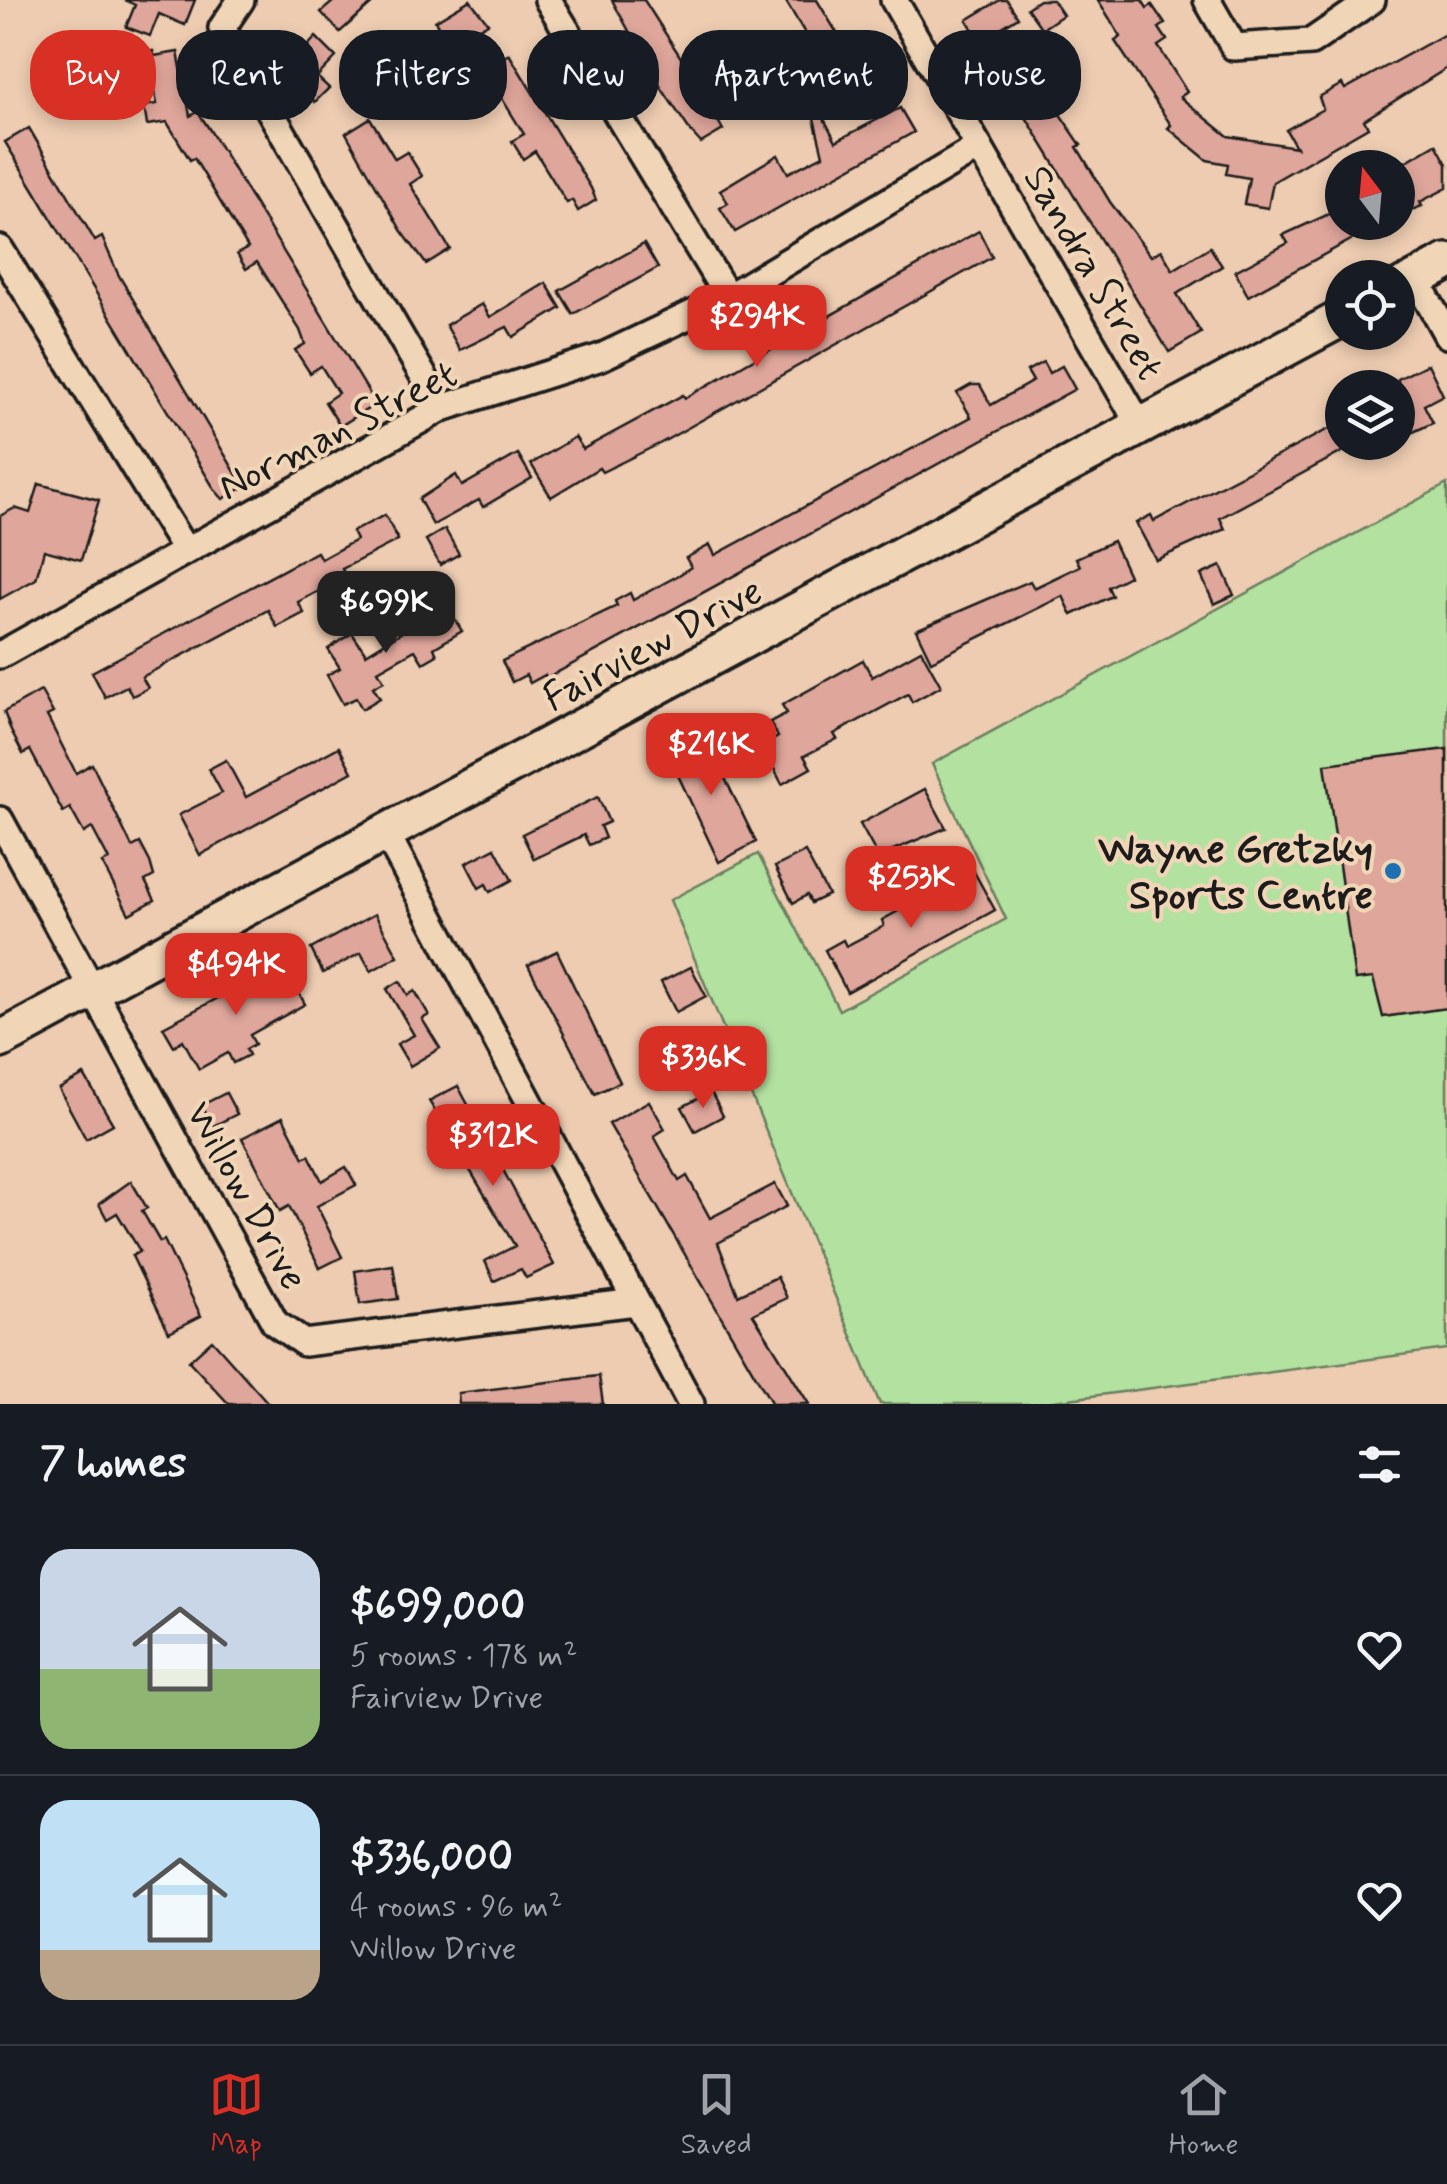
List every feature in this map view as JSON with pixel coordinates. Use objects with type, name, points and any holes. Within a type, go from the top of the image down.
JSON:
[{"type":"main road","points":[[1415,280],[1447,262]]},
{"type":"main road","name":"Fairview Drive","points":[[0,1040],[1325,327]]},
{"type":"street","points":[[241,0],[222,28],[442,408]]},
{"type":"street","points":[[548,0],[728,297]]},
{"type":"street","name":"Sandra Street","points":[[894,0],[1141,426]]},
{"type":"street","points":[[1207,0],[1234,47],[1311,42],[1372,0]]},
{"type":"street","name":"Norman Street","points":[[0,655],[442,408],[601,357],[728,297],[979,146]]},
{"type":"street","points":[[0,249],[185,550]]},
{"type":"street","points":[[1415,294],[1447,336]]},
{"type":"street","name":"Willow Drive","points":[[0,820],[275,1323],[304,1343],[636,1302]]},
{"type":"street","points":[[386,835],[691,1404]]},
{"type":"green space","points":[[1447,484],[1447,1349],[1031,1404],[880,1404],[670,900],[758,854],[839,1010],[1006,919],[932,764]]},
{"type":"building","points":[[125,0],[195,0],[185,25],[159,14],[152,30],[126,27],[135,5]]},
{"type":"building","points":[[335,0],[376,0],[339,31],[321,12]]},
{"type":"building","points":[[470,0],[488,23],[476,30],[441,30],[435,21]]},
{"type":"building","points":[[612,0],[644,0],[679,55],[679,114],[659,84],[659,30],[628,30]]},
{"type":"building","points":[[785,0],[817,0],[835,30],[803,30]]},
{"type":"building","points":[[1000,0],[1007,0],[1018,17],[997,30],[973,30],[967,20]]},
{"type":"building","points":[[1039,0],[1053,0],[1063,15],[1042,29],[1027,8]]},
{"type":"building","points":[[1098,0],[1142,0],[1147,8],[1152,5],[1165,24],[1159,28],[1167,40],[1158,46],[1187,92],[1180,97],[1228,136],[1296,147],[1286,130],[1323,109],[1319,97],[1342,84],[1345,89],[1447,33],[1447,68],[1364,120],[1368,127],[1273,182],[1268,208],[1244,204],[1249,178],[1226,174],[1228,164],[1207,160],[1168,128],[1171,125],[1115,41],[1121,37]]},
{"type":"building","points":[[319,40],[336,57],[319,75]]},
{"type":"building","points":[[176,52],[176,120],[203,120],[376,404],[340,426],[325,402],[338,393],[321,366],[310,373],[295,350],[305,344],[300,330],[257,262],[246,269],[237,254],[248,248],[194,158],[190,160],[167,122],[147,125],[146,120],[156,120],[156,56]]},
{"type":"building","points":[[507,55],[527,83],[527,120],[549,120],[591,188],[596,200],[578,211],[572,200],[567,203],[535,151],[523,159],[512,141],[524,134],[507,107]]},
{"type":"building","points":[[319,79],[329,88],[319,98]]},
{"type":"building","points":[[371,120],[395,159],[407,152],[422,176],[410,184],[450,249],[426,264],[401,230],[346,133]]},
{"type":"building","points":[[683,120],[718,120],[723,130],[701,143]]},
{"type":"building","points":[[814,120],[825,120],[836,141],[877,120],[907,120],[914,132],[735,232],[720,208],[728,203],[720,190],[778,155],[788,173],[823,155]]},
{"type":"building","points":[[1028,120],[1064,120],[1110,202],[1151,256],[1161,250],[1173,270],[1210,247],[1222,266],[1177,294],[1201,333],[1169,352]]},
{"type":"building","points":[[29,128],[95,241],[102,237],[118,274],[244,487],[223,499],[5,142]]},
{"type":"building","points":[[1436,144],[1447,164],[1447,188],[1415,209],[1415,156]]},
{"type":"building","points":[[1325,216],[1325,240],[1351,240],[1248,296],[1235,271],[1288,243],[1283,235]]},
{"type":"building","points":[[979,231],[992,257],[661,443],[602,472],[599,468],[551,497],[531,464],[575,437],[583,449],[683,395],[685,398]]},
{"type":"building","points":[[644,244],[658,268],[573,314],[559,291]]},
{"type":"building","points":[[546,283],[561,308],[513,337],[507,327],[460,350],[446,325],[482,304],[490,317]]},
{"type":"building","points":[[1043,362],[1049,373],[1062,366],[1075,389],[547,678],[545,675],[530,683],[526,675],[512,682],[502,661],[617,606],[615,601],[630,593],[633,600],[679,575],[691,567],[686,558],[710,545],[715,555],[971,417],[957,393],[971,385],[980,385],[991,405],[1033,381],[1027,371]]},
{"type":"building","points":[[1428,364],[1443,395],[1424,405],[1433,423],[1415,431],[1415,370]]},
{"type":"building","points":[[1325,431],[1327,460],[1220,518],[1225,529],[1156,560],[1136,523],[1151,515],[1154,521]]},
{"type":"building","points":[[518,454],[532,478],[483,507],[479,500],[433,525],[419,499],[456,475],[462,486]]},
{"type":"building","points":[[39,484],[99,500],[81,560],[44,550],[36,579],[0,599],[0,516],[15,508],[30,513]]},
{"type":"building","points":[[385,515],[398,540],[342,569],[346,577],[298,602],[304,613],[277,627],[268,610],[142,677],[148,688],[132,696],[127,686],[105,697],[92,672],[317,552],[321,559],[356,540],[352,532]]},
{"type":"building","points":[[445,529],[459,554],[440,565],[426,540]]},
{"type":"building","points":[[1113,541],[1129,576],[1108,587],[1112,596],[1072,615],[1063,596],[931,661],[916,630],[1030,581],[1034,588],[1080,566],[1076,558]]},
{"type":"building","points":[[1221,566],[1234,595],[1214,604],[1201,575]]},
{"type":"building","points":[[446,605],[462,631],[434,648],[437,655],[423,663],[415,650],[378,671],[384,681],[373,687],[380,698],[362,709],[356,698],[343,704],[327,675],[340,668],[328,649],[352,633],[366,654]]},
{"type":"building","points":[[921,650],[941,686],[912,702],[908,694],[834,734],[837,739],[804,756],[811,768],[782,784],[762,746],[778,737],[770,722],[787,713],[782,705],[863,660],[872,677]]},
{"type":"building","points":[[41,691],[53,713],[47,716],[76,773],[92,764],[132,847],[140,843],[150,862],[154,876],[145,881],[155,900],[129,914],[102,863],[109,860],[92,828],[84,833],[70,808],[63,812],[30,750],[23,754],[11,731],[4,712]]},
{"type":"building","points":[[703,733],[756,842],[719,862],[667,752]]},
{"type":"building","points":[[339,747],[352,772],[200,855],[179,815],[222,793],[209,769],[226,760],[246,797]]},
{"type":"building","name":"Wayne Gretzky Sports Centre","points":[[1447,749],[1447,1008],[1383,1017],[1373,978],[1355,980],[1325,764]]},
{"type":"building","points":[[925,789],[946,828],[893,850],[896,857],[882,864],[860,824]]},
{"type":"building","points":[[598,797],[609,822],[600,826],[605,838],[589,845],[584,835],[534,859],[522,834]]},
{"type":"building","points":[[495,848],[512,880],[490,892],[486,884],[479,888],[466,863]]},
{"type":"building","points":[[805,852],[828,895],[811,903],[807,895],[793,903],[775,867]]},
{"type":"building","points":[[973,870],[995,910],[847,992],[825,950],[843,940],[846,946],[884,926],[882,920]]},
{"type":"building","points":[[375,914],[398,956],[371,971],[361,953],[323,973],[311,949]]},
{"type":"building","points":[[557,951],[620,1082],[595,1094],[528,965]]},
{"type":"building","points":[[283,964],[305,1004],[250,1035],[255,1044],[246,1049],[249,1055],[233,1063],[228,1053],[199,1069],[183,1040],[174,1046],[163,1027]]},
{"type":"building","points":[[691,967],[706,996],[676,1012],[661,982]]},
{"type":"building","points":[[400,981],[408,995],[415,991],[429,1015],[422,1019],[440,1048],[410,1066],[397,1044],[414,1035],[387,989]]},
{"type":"building","points":[[84,1075],[113,1124],[86,1139],[59,1089]]},
{"type":"building","points":[[458,1086],[554,1265],[526,1278],[521,1269],[494,1281],[485,1261],[515,1246],[429,1101]]},
{"type":"building","points":[[711,1092],[723,1116],[695,1131],[682,1107]]},
{"type":"building","points":[[226,1093],[237,1114],[213,1126],[202,1105]]},
{"type":"building","points":[[649,1101],[665,1129],[654,1136],[679,1181],[687,1176],[710,1218],[775,1184],[787,1206],[718,1243],[738,1295],[777,1277],[787,1298],[753,1314],[809,1404],[772,1404],[609,1124]]},
{"type":"building","points":[[283,1117],[304,1158],[309,1155],[322,1181],[346,1167],[356,1185],[317,1206],[342,1257],[320,1268],[289,1206],[280,1211],[242,1138]]},
{"type":"building","points":[[131,1181],[147,1208],[142,1211],[160,1242],[164,1240],[201,1316],[169,1332],[132,1256],[140,1251],[117,1213],[107,1219],[99,1204]]},
{"type":"building","points":[[393,1265],[398,1299],[360,1304],[355,1271]]},
{"type":"building","points":[[212,1340],[269,1404],[229,1404],[189,1361]]},
{"type":"building","points":[[599,1376],[603,1404],[459,1404],[458,1393]]},
{"type":"place","name":"Wayne Gretzky Sports Centre","points":[[1393,871]]}]
